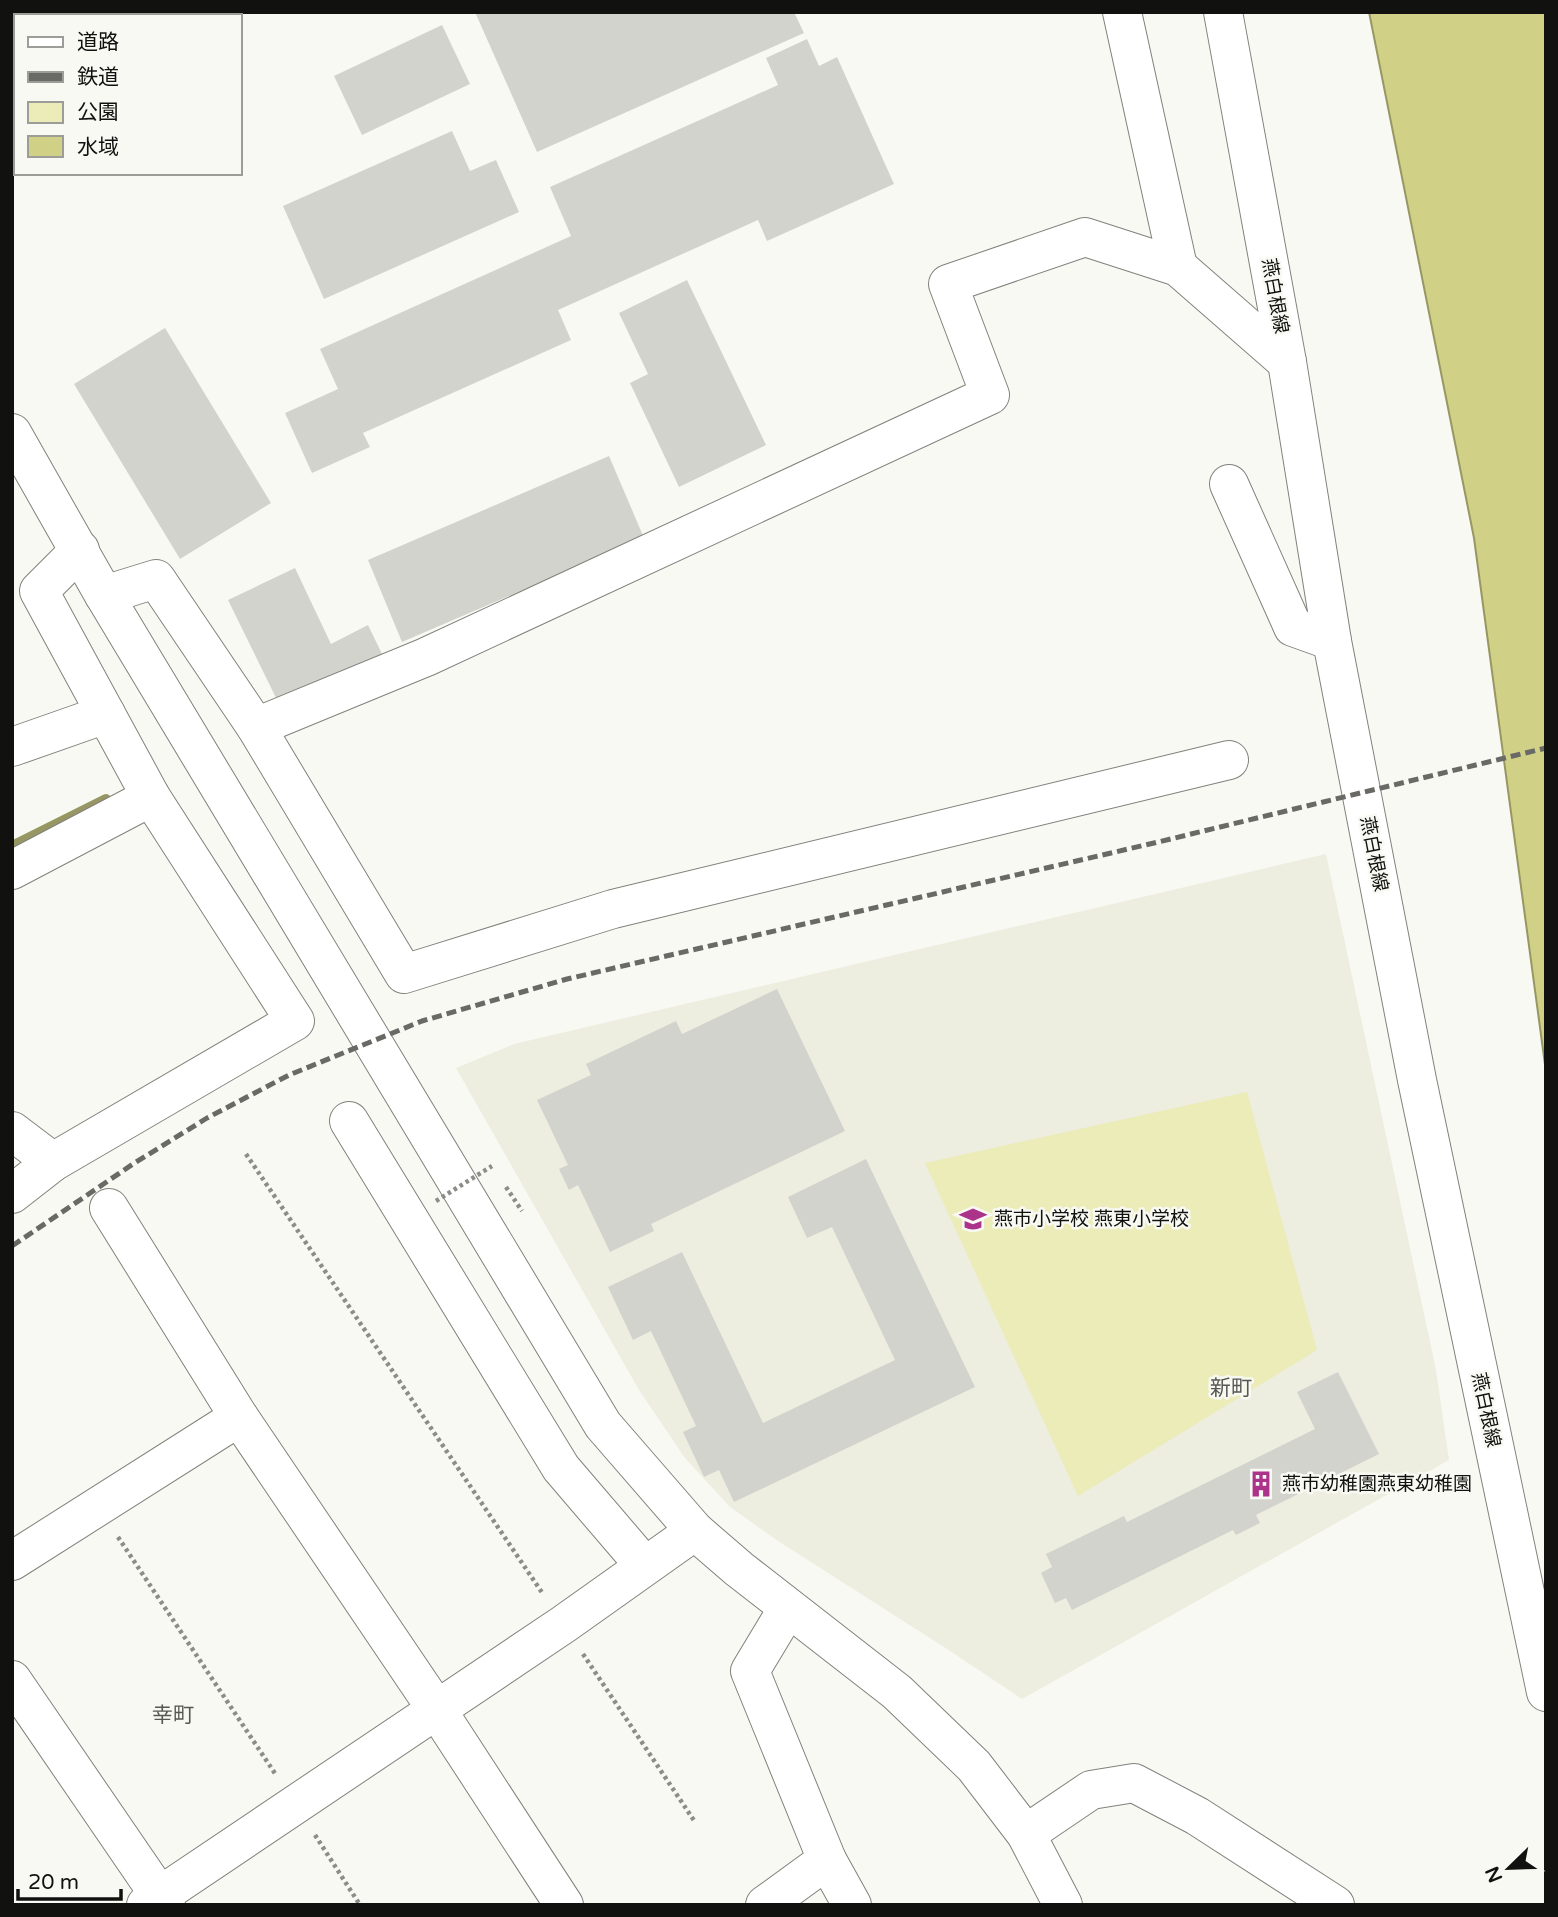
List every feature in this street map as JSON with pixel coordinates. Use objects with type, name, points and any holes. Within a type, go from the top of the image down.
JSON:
[{"type":"street","points":[[1122,12],[1178,267]]},
{"type":"street","name":"燕白根線","points":[[1223,12],[1287,362],[1332,641],[1417,1080],[1546,1692]]},
{"type":"street","points":[[256,727],[426,657],[990,395],[948,284],[1085,237],[1178,267],[1287,362]]},
{"type":"street","points":[[12,433],[104,595],[604,1425],[695,1531],[788,1608],[897,1692],[974,1766],[1026,1835],[1063,1905]]},
{"type":"street","points":[[1229,484],[1293,627],[1332,641]]},
{"type":"street","points":[[12,1195],[295,1021],[151,797],[106,715],[26,590],[80,550]]},
{"type":"street","points":[[104,595],[156,579],[256,727],[404,974],[612,909],[1229,760]]},
{"type":"street","points":[[12,747],[106,715]]},
{"type":"street","points":[[12,870],[151,797]]},
{"type":"street","points":[[349,1121],[561,1468],[644,1565]]},
{"type":"street","points":[[12,1131],[70,1160]]},
{"type":"street","points":[[109,1208],[239,1417],[437,1710],[564,1905]]},
{"type":"street","points":[[12,1561],[239,1417]]},
{"type":"street","points":[[12,1680],[158,1902],[296,1805],[564,1625],[644,1565],[695,1531]]},
{"type":"street","points":[[788,1608],[750,1671],[827,1860],[852,1905]]},
{"type":"street","points":[[1026,1835],[1091,1790],[1134,1783],[1196,1816],[1335,1905]]},
{"type":"street","points":[[765,1905],[827,1860]]},
{"type":"path","points":[[246,1154],[695,1822]]},
{"type":"path","points":[[436,1201],[492,1166]]},
{"type":"path","points":[[98,1506],[360,1905]]},
{"type":"shaded area","name":"燕市小学校 燕東小学校","points":[[1326,854],[1436,1370],[1449,1460],[1022,1699],[730,1507],[685,1458],[639,1390],[456,1068],[514,1044]]},
{"type":"green space","points":[[1247,1092],[1317,1350],[1078,1496],[925,1163]]},
{"type":"water","points":[[1369,12],[1546,12],[1546,1072],[1474,538]]},
{"type":"building","points":[[169,12],[205,12],[202,14]]},
{"type":"building","points":[[475,12],[794,12],[804,33],[537,152]]},
{"type":"building","points":[[442,25],[470,84],[362,135],[334,76]]},
{"type":"building","points":[[807,39],[819,66],[837,57],[894,184],[767,241],[758,220],[558,310],[571,340],[363,433],[370,447],[312,473],[285,413],[338,389],[320,349],[571,236],[550,187],[778,85],[766,58]]},
{"type":"building","points":[[452,131],[470,171],[496,160],[519,212],[324,299],[283,206]]},
{"type":"building","points":[[687,280],[766,445],[679,487],[630,383],[648,374],[619,313]]},
{"type":"building","points":[[165,328],[271,503],[180,559],[74,384]]},
{"type":"building","points":[[609,456],[644,538],[402,642],[368,560]]},
{"type":"building","points":[[295,568],[331,644],[368,625],[383,656],[280,706],[228,600]]},
{"type":"building","points":[[777,989],[845,1131],[651,1224],[654,1231],[610,1252],[578,1185],[569,1190],[559,1169],[568,1165],[537,1100],[591,1075],[586,1064],[676,1021],[682,1034]]},
{"type":"building","points":[[866,1159],[975,1387],[734,1502],[719,1470],[704,1477],[683,1432],[696,1426],[651,1331],[633,1340],[608,1287],[682,1252],[763,1423],[895,1360],[832,1227],[807,1238],[788,1197]]},
{"type":"building","name":"燕市幼稚園燕東幼稚園","points":[[1338,1372],[1379,1454],[1256,1515],[1260,1523],[1236,1535],[1233,1530],[1072,1610],[1066,1598],[1055,1603],[1041,1573],[1052,1567],[1046,1554],[1124,1516],[1127,1522],[1315,1429],[1297,1392]]},
{"type":"waterway","points":[[12,846],[106,799]]},
{"type":"railway","points":[[12,1246],[133,1164],[207,1118],[289,1075],[422,1021],[567,979],[1154,843],[1546,748]]},
{"type":"place","name":"燕市小学校 燕東小学校","points":[[973,1219]]},
{"type":"place","name":"燕市幼稚園燕東幼稚園","points":[[1261,1484]]},
{"type":"district","name":"新町","points":[[1231,1388]]},
{"type":"district","name":"幸町","points":[[173,1715]]}]
